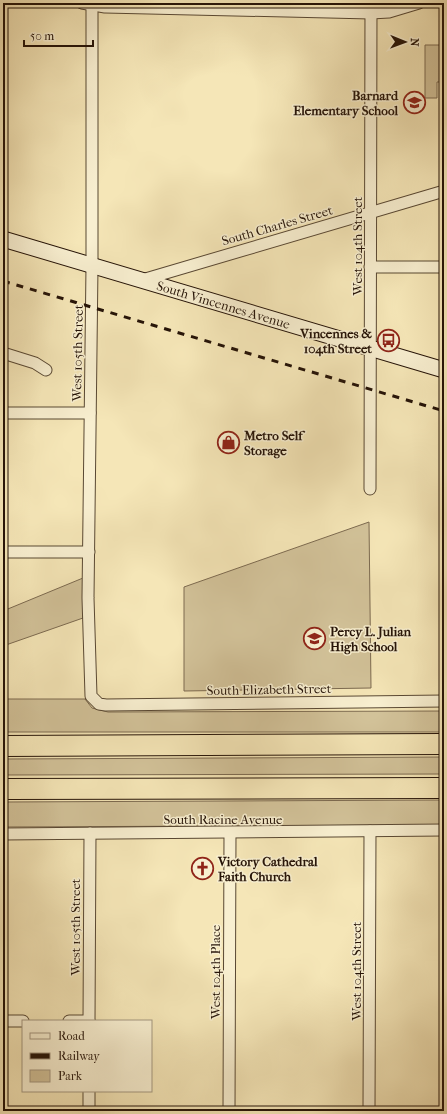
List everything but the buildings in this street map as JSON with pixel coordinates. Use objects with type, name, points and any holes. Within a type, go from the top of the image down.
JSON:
[{"type":"highway","points":[[3,746],[444,744]]},
{"type":"highway","points":[[3,789],[444,788]]},
{"type":"main road","name":"South Vincennes Avenue","points":[[3,239],[371,347],[444,370]]},
{"type":"street","points":[[89,4],[371,8],[389,12],[419,3]]},
{"type":"street","name":"West 105th Street","points":[[89,4],[92,266],[89,552],[90,690],[91,696],[95,701]]},
{"type":"street","name":"West 104th Street","points":[[370,489],[371,8]]},
{"type":"street","name":"South Charles Street","points":[[142,280],[444,191]]},
{"type":"street","points":[[370,267],[444,267]]},
{"type":"street","points":[[3,353],[35,363],[46,370]]},
{"type":"street","points":[[3,413],[90,413]]},
{"type":"street","points":[[3,552],[89,552]]},
{"type":"street","name":"South Elizabeth Street","points":[[95,701],[106,705],[444,701]]},
{"type":"street","name":"South Racine Avenue","points":[[3,834],[444,830]]},
{"type":"street","name":"West 104th Street","points":[[369,1111],[370,831]]},
{"type":"street","name":"West 105th Street","points":[[89,1020],[90,833]]},
{"type":"street","name":"West 104th Place","points":[[229,1111],[230,833]]},
{"type":"street","points":[[3,1021],[22,1021]]},
{"type":"street","points":[[89,1092],[89,1111]]},
{"type":"green space","points":[[425,45],[443,45],[443,82],[437,82],[437,98],[425,98]]},
{"type":"green space","name":"Percy L. Julian High School","points":[[369,522],[371,688],[184,691],[184,587]]},
{"type":"green space","points":[[83,578],[83,618],[3,646],[3,611]]},
{"type":"green space","points":[[3,699],[85,699],[92,708],[108,712],[444,711],[444,732],[3,732]]},
{"type":"green space","points":[[444,757],[444,774],[3,775],[3,759]]},
{"type":"green space","points":[[444,800],[444,825],[3,827],[3,802]]},
{"type":"railway","points":[[3,281],[444,411]]},
{"type":"place","name":"Barnard Elementary School","points":[[414,102]]},
{"type":"place","name":"Vincennes & 104th Street","points":[[388,340]]},
{"type":"place","name":"Metro Self Storage","points":[[228,442]]},
{"type":"place","name":"Percy L. Julian High School","points":[[314,638]]},
{"type":"place","name":"Victory Cathedral Faith Church","points":[[202,868]]}]
